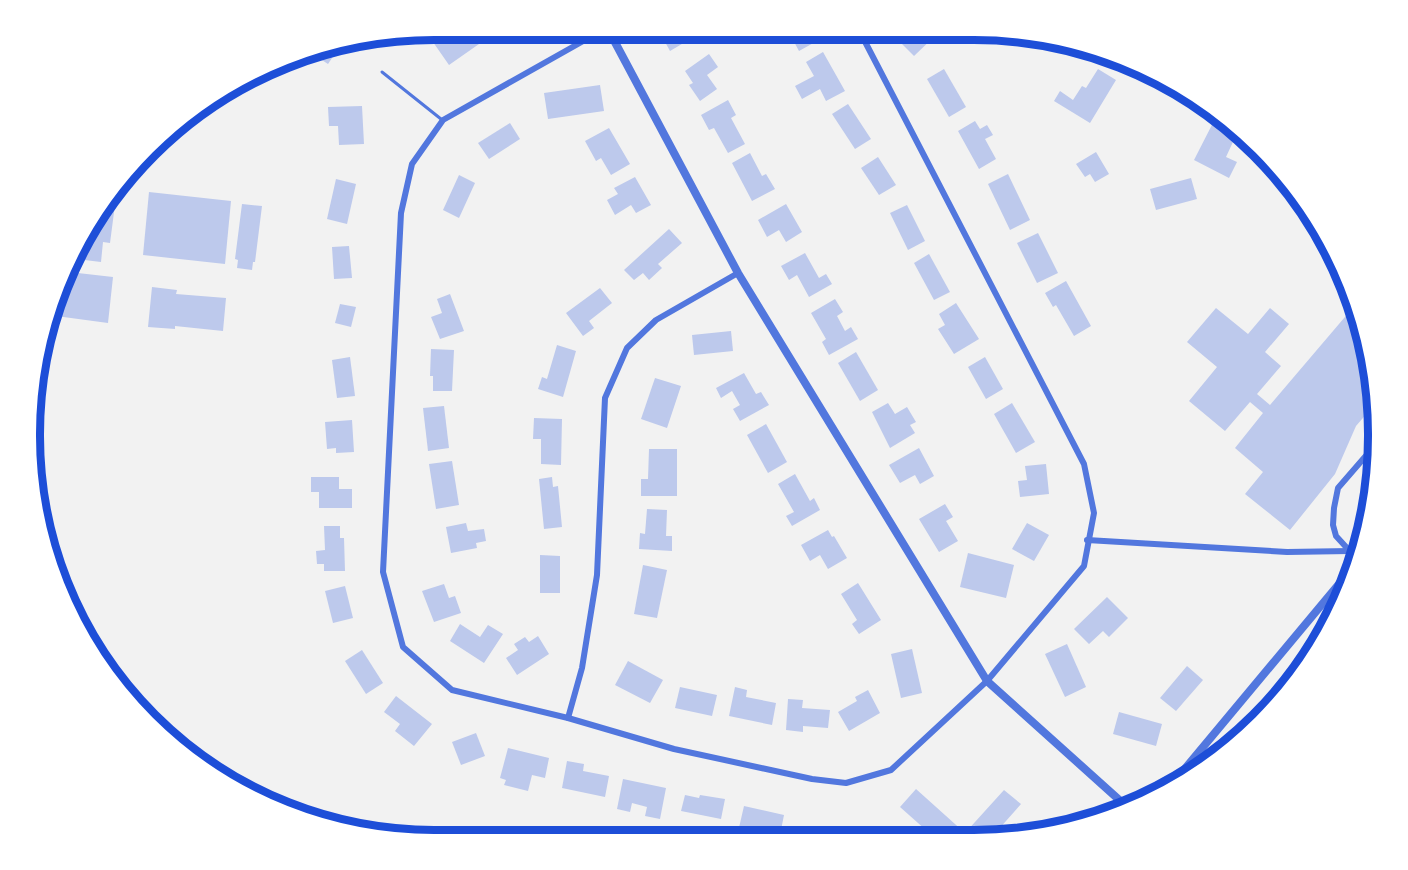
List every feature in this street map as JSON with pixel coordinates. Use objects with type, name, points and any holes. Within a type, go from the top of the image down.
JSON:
[{"type":"street","points":[[585,40],[443,120],[412,164],[401,213],[383,572],[403,647],[452,690],[568,718],[674,748],[812,778],[846,783],[891,770],[987,681],[1084,566],[1087,540],[1094,513],[1084,464],[864,40]]},
{"type":"street","points":[[614,40],[738,273],[987,681],[1119,801]]},
{"type":"street","points":[[568,718],[582,668],[597,575],[605,398],[627,348],[656,320],[738,273]]},
{"type":"street","points":[[1350,551],[1336,536],[1333,525],[1338,488],[1367,454]]},
{"type":"street","points":[[1087,540],[1287,552],[1350,551]]},
{"type":"street","points":[[1187,766],[1337,587]]},
{"type":"lane","points":[[382,72],[443,120]]},
{"type":"building","points":[[432,40],[476,40],[479,44],[449,65]]},
{"type":"building","points":[[664,40],[686,40],[687,41],[670,51]]},
{"type":"building","points":[[793,40],[816,40],[817,41],[799,51]]},
{"type":"building","points":[[902,40],[931,40],[914,56],[900,42]]},
{"type":"building","points":[[823,52],[845,91],[826,101],[820,89],[802,99],[795,86],[814,76],[806,62]]},
{"type":"building","points":[[335,54],[328,64],[319,58]]},
{"type":"building","points":[[709,54],[718,67],[707,75],[717,89],[700,101],[689,85],[693,83],[685,71]]},
{"type":"building","points":[[944,69],[966,107],[949,117],[927,79]]},
{"type":"building","points":[[1098,69],[1116,80],[1090,123],[1054,101],[1060,91],[1073,100],[1082,86],[1086,88]]},
{"type":"building","points":[[600,85],[604,111],[548,119],[544,93]]},
{"type":"building","points":[[728,100],[736,115],[731,118],[745,144],[728,153],[714,128],[709,130],[701,115]]},
{"type":"building","points":[[848,104],[871,139],[855,149],[832,114]]},
{"type":"building","points":[[362,106],[364,144],[339,145],[338,126],[329,126],[328,107]]},
{"type":"building","points":[[975,121],[980,129],[987,125],[993,135],[985,139],[996,159],[979,169],[958,131]]},
{"type":"building","points":[[1213,122],[1234,139],[1226,157],[1237,162],[1229,178],[1194,160]]},
{"type":"building","points":[[510,123],[520,139],[489,159],[478,143]]},
{"type":"building","points":[[609,128],[630,164],[611,175],[601,158],[596,161],[585,141]]},
{"type":"building","points":[[1096,152],[1109,174],[1095,182],[1090,174],[1085,177],[1076,164]]},
{"type":"building","points":[[750,153],[762,176],[766,174],[775,189],[752,201],[732,163]]},
{"type":"building","points":[[878,157],[896,185],[879,195],[861,168]]},
{"type":"building","points":[[1008,174],[1030,220],[1010,230],[988,184]]},
{"type":"building","points":[[459,175],[475,183],[459,218],[443,210]]},
{"type":"building","points":[[635,177],[651,205],[636,213],[631,205],[615,215],[607,200],[618,194],[614,188]]},
{"type":"building","points":[[1191,178],[1197,199],[1156,210],[1150,189]]},
{"type":"building","points":[[336,179],[356,184],[347,224],[327,219]]},
{"type":"building","points":[[149,192],[231,201],[225,264],[143,255]]},
{"type":"building","points":[[242,204],[262,206],[252,270],[237,268],[238,260],[235,259]]},
{"type":"building","points":[[786,204],[802,232],[786,242],[779,230],[767,237],[758,220]]},
{"type":"building","points":[[115,205],[110,243],[103,242],[101,262],[82,260]]},
{"type":"building","points":[[907,205],[925,241],[908,250],[890,213]]},
{"type":"building","points":[[669,229],[682,243],[658,264],[662,268],[649,280],[643,273],[634,280],[624,270]]},
{"type":"building","points":[[1038,233],[1058,273],[1037,283],[1017,243]]},
{"type":"building","points":[[349,246],[352,278],[334,279],[332,247]]},
{"type":"building","points":[[805,253],[819,278],[826,274],[832,284],[809,297],[797,275],[789,280],[781,266]]},
{"type":"building","points":[[929,254],[950,292],[934,300],[914,263]]},
{"type":"building","points":[[76,273],[113,277],[108,323],[59,316]]},
{"type":"building","points":[[1066,281],[1091,326],[1074,336],[1056,305],[1053,307],[1045,293]]},
{"type":"building","points":[[152,287],[177,290],[176,294],[226,298],[223,331],[175,326],[175,329],[148,327]]},
{"type":"building","points":[[600,288],[612,303],[589,321],[594,328],[583,336],[566,313]]},
{"type":"building","points":[[450,294],[464,331],[440,339],[431,317],[442,313],[437,299]]},
{"type":"building","points":[[835,299],[843,312],[837,316],[845,331],[851,327],[858,339],[829,355],[822,342],[826,339],[811,313]]},
{"type":"building","points":[[956,303],[979,339],[954,354],[938,329],[945,325],[939,314]]},
{"type":"building","points":[[340,304],[356,307],[351,327],[335,323]]},
{"type":"building","points":[[1216,308],[1248,334],[1270,308],[1289,324],[1265,352],[1281,366],[1257,394],[1270,405],[1348,313],[1360,358],[1367,413],[1356,426],[1335,474],[1290,530],[1245,494],[1263,472],[1235,448],[1263,413],[1250,402],[1225,431],[1189,401],[1217,367],[1187,342]]},
{"type":"building","points":[[731,331],[733,351],[694,355],[692,335]]},
{"type":"building","points":[[557,345],[576,351],[563,397],[538,389],[542,377],[547,379]]},
{"type":"building","points":[[431,349],[454,350],[452,391],[433,391],[433,376],[430,376]]},
{"type":"building","points":[[856,352],[878,390],[860,401],[838,363]]},
{"type":"building","points":[[350,357],[355,396],[337,398],[332,360]]},
{"type":"building","points":[[985,357],[1003,389],[986,399],[968,367]]},
{"type":"building","points":[[744,373],[756,394],[761,392],[769,405],[740,421],[733,409],[740,405],[732,391],[721,398],[716,388]]},
{"type":"building","points":[[655,378],[681,386],[667,428],[641,419]]},
{"type":"building","points":[[888,403],[895,414],[907,407],[916,422],[910,425],[915,433],[890,448],[872,412]]},
{"type":"building","points":[[1012,403],[1035,442],[1016,453],[994,414]]},
{"type":"building","points":[[444,406],[449,448],[428,451],[423,408]]},
{"type":"building","points":[[534,418],[562,419],[561,465],[541,464],[541,439],[533,439]]},
{"type":"building","points":[[352,420],[354,452],[336,453],[336,448],[327,449],[325,422]]},
{"type":"building","points":[[766,424],[787,462],[768,473],[747,435]]},
{"type":"building","points":[[919,448],[934,476],[920,484],[915,475],[900,483],[889,465]]},
{"type":"building","points":[[649,449],[677,449],[677,496],[641,496],[641,479],[648,479]]},
{"type":"building","points":[[452,461],[459,505],[436,509],[429,464]]},
{"type":"building","points":[[1046,464],[1049,494],[1020,497],[1018,481],[1027,480],[1025,466]]},
{"type":"building","points":[[795,474],[810,501],[814,498],[820,510],[792,526],[786,516],[794,512],[778,484]]},
{"type":"building","points":[[311,477],[339,477],[339,489],[352,489],[352,508],[319,508],[319,492],[311,492]]},
{"type":"building","points":[[552,477],[553,487],[558,486],[562,527],[544,529],[539,479]]},
{"type":"building","points":[[945,504],[953,517],[946,521],[958,541],[939,552],[919,519]]},
{"type":"building","points":[[647,509],[667,510],[666,536],[672,536],[672,551],[639,549],[640,533],[645,534]]},
{"type":"building","points":[[466,523],[468,531],[484,529],[486,541],[476,543],[477,548],[451,553],[446,527]]},
{"type":"building","points":[[1027,523],[1049,535],[1034,561],[1012,549]]},
{"type":"building","points":[[324,526],[340,526],[340,538],[344,538],[345,571],[324,571],[324,564],[317,564],[316,551],[325,550]]},
{"type":"building","points":[[828,530],[847,558],[828,569],[820,555],[810,561],[801,545]]},
{"type":"building","points":[[968,553],[1014,565],[1006,598],[960,587]]},
{"type":"building","points":[[540,555],[560,556],[560,593],[540,593]]},
{"type":"building","points":[[643,565],[667,570],[657,618],[634,614]]},
{"type":"building","points":[[858,583],[881,620],[859,634],[852,624],[857,620],[841,594]]},
{"type":"building","points":[[444,584],[449,598],[455,596],[461,613],[434,622],[422,591]]},
{"type":"building","points":[[345,586],[353,618],[333,623],[325,591]]},
{"type":"building","points":[[1107,597],[1128,618],[1109,637],[1103,631],[1089,644],[1074,629]]},
{"type":"building","points":[[460,624],[480,637],[488,625],[503,634],[484,663],[450,641]]},
{"type":"building","points":[[538,636],[549,654],[517,675],[506,658],[518,650],[514,644],[525,637],[529,642]]},
{"type":"building","points":[[1067,644],[1086,687],[1065,697],[1045,654]]},
{"type":"building","points":[[912,649],[922,693],[901,698],[891,654]]},
{"type":"building","points":[[362,650],[383,683],[366,694],[345,661]]},
{"type":"building","points":[[628,661],[663,680],[650,703],[615,685]]},
{"type":"building","points":[[1187,666],[1203,680],[1176,711],[1160,698]]},
{"type":"building","points":[[680,687],[717,695],[712,716],[675,708]]},
{"type":"building","points":[[735,687],[747,690],[746,697],[776,703],[772,725],[729,716]]},
{"type":"building","points":[[868,690],[880,713],[849,731],[838,712],[857,701],[855,697]]},
{"type":"building","points":[[396,696],[432,724],[414,746],[395,731],[400,724],[384,712]]},
{"type":"building","points":[[788,699],[803,700],[802,708],[830,710],[828,728],[803,726],[803,732],[786,730]]},
{"type":"building","points":[[1119,712],[1162,724],[1156,746],[1113,734]]},
{"type":"building","points":[[476,733],[485,756],[461,765],[452,742]]},
{"type":"building","points":[[508,748],[549,758],[545,778],[532,775],[528,791],[504,785],[506,780],[500,778]]},
{"type":"building","points":[[567,761],[584,764],[583,771],[609,776],[605,797],[562,788]]},
{"type":"building","points":[[623,779],[666,788],[660,819],[645,816],[647,807],[632,803],[630,812],[617,809]]},
{"type":"building","points":[[916,789],[962,830],[926,830],[900,807]]},
{"type":"building","points":[[1004,790],[1021,804],[999,829],[968,830]]},
{"type":"building","points":[[685,795],[725,799],[721,819],[681,811]]},
{"type":"building","points":[[744,806],[784,815],[781,830],[738,830]]}]
